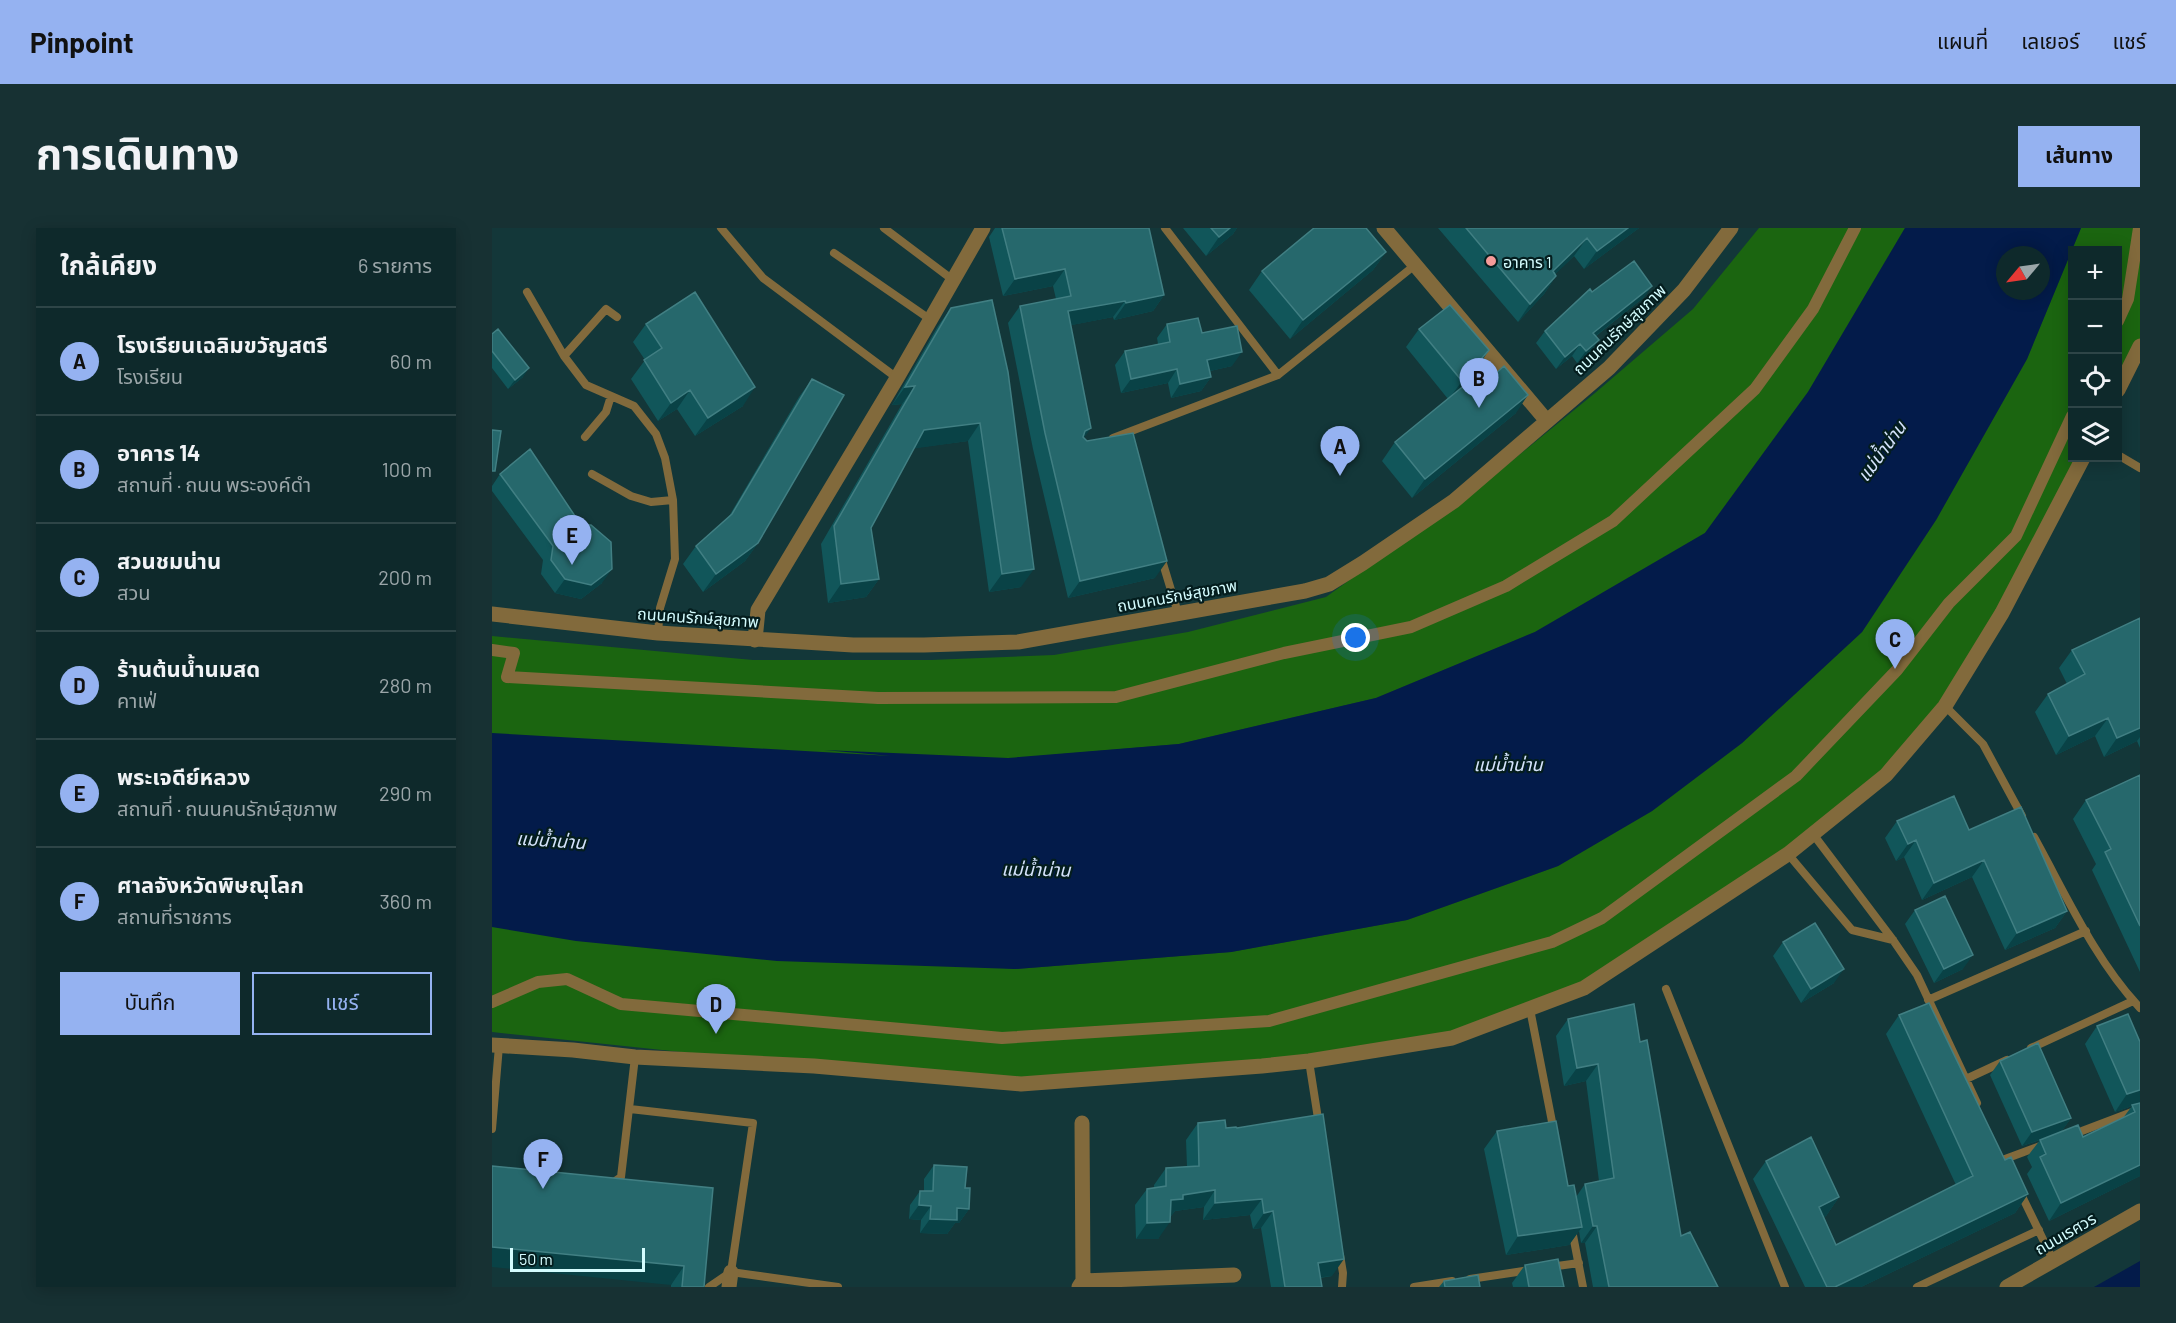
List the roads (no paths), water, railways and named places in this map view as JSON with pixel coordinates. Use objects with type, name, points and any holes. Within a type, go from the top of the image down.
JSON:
[{"type":"street","points":[[754,640],[758,610],[897,378],[983,228]]},
{"type":"street","points":[[1384,228],[1546,420]]},
{"type":"street","name":"ถนนคนรักษ์สุขภาพ","points":[[492,614],[658,633],[754,640],[853,645],[1018,642],[1305,591],[1329,584],[1454,501],[1609,368],[1676,299],[1719,247],[1731,228]]},
{"type":"street","points":[[492,650],[514,653],[507,677],[878,698],[1116,697],[1284,653],[1412,627],[1506,586],[1613,521],[1755,389],[1813,309],[1855,228]]},
{"type":"street","points":[[2122,312],[2128,299],[2139,228]]},
{"type":"street","points":[[2122,382],[2140,346]]},
{"type":"street","points":[[492,1002],[538,982],[567,979],[621,1004],[1002,1038],[1269,1021],[1552,942],[1602,918],[1796,776],[1897,670],[1949,603],[2016,536],[2068,427]]},
{"type":"street","points":[[496,1046],[573,1050],[635,1057],[814,1066],[1020,1084],[1309,1061],[1452,1038],[1584,988],[1788,854],[1886,775],[1945,706],[2002,613],[2081,462]]},
{"type":"street","points":[[1082,1123],[1081,1284],[1234,1275]]},
{"type":"street","name":"ถนนเรศวร","points":[[2007,1287],[2140,1211]]},
{"type":"lane","points":[[721,228],[763,278],[897,378]]},
{"type":"lane","points":[[884,228],[953,280]]},
{"type":"lane","points":[[1165,228],[1278,375]]},
{"type":"lane","points":[[834,254],[931,320]]},
{"type":"lane","points":[[1104,442],[1278,375],[1415,265]]},
{"type":"lane","points":[[527,292],[564,356],[586,385],[634,406],[656,434],[665,458],[673,500],[675,559],[660,608],[658,633]]},
{"type":"lane","points":[[564,356],[606,309],[617,317]]},
{"type":"lane","points":[[585,437],[606,412],[611,396]]},
{"type":"lane","points":[[1122,435],[1126,446]]},
{"type":"lane","points":[[2122,457],[2140,468]]},
{"type":"lane","points":[[591,474],[631,496],[651,502],[673,500]]},
{"type":"lane","points":[[1158,543],[1168,586],[1178,613]]},
{"type":"lane","points":[[1945,706],[1983,744],[2086,931],[2122,990],[2140,1008]]},
{"type":"lane","points":[[1814,834],[1917,975],[1980,1109]]},
{"type":"lane","points":[[1788,854],[1852,930],[1893,940]]},
{"type":"lane","points":[[1929,1000],[2086,931]]},
{"type":"lane","points":[[1666,989],[1785,1287]]},
{"type":"lane","points":[[1966,1079],[2133,1001]]},
{"type":"lane","points":[[1530,1008],[1555,1138]]},
{"type":"lane","points":[[492,1129],[496,1046]]},
{"type":"lane","points":[[600,1192],[621,1177],[635,1057]]},
{"type":"lane","points":[[1309,1061],[1321,1138]]},
{"type":"lane","points":[[630,1109],[753,1123],[730,1280]]},
{"type":"lane","points":[[2067,1136],[2140,1109]]},
{"type":"lane","points":[[2004,1159],[2057,1140]]},
{"type":"lane","points":[[2000,1149],[2009,1169]]},
{"type":"lane","points":[[2014,1180],[2053,1260]]},
{"type":"lane","points":[[1570,1217],[1583,1287]]},
{"type":"lane","points":[[1917,1287],[2038,1230]]},
{"type":"lane","points":[[1339,1251],[1343,1274],[1342,1287]]},
{"type":"lane","points":[[1414,1287],[1579,1263]]},
{"type":"lane","points":[[709,1287],[730,1280],[838,1287]]},
{"type":"water","name":"แม่น้ำน่าน","points":[[1905,228],[2081,228],[2074,246],[2068,246],[2068,260],[2027,359],[1936,520],[1862,632],[1742,743],[1652,811],[1558,866],[1407,920],[1231,952],[1015,969],[777,961],[576,941],[492,927],[492,733],[891,756],[824,750],[1008,758],[1179,744],[1376,698],[1535,632],[1705,533],[1808,392]]},
{"type":"water","points":[[2140,1261],[2140,1287],[2094,1287]]},
{"type":"place","name":"อาคาร 1","points":[[1491,261]]},
{"type":"place","name":"อาคาร 14","points":[[1479,408]]},
{"type":"place","name":"โรงเรียนเฉลิมขวัญสตรี","points":[[1340,476]]},
{"type":"place","name":"พระเจดีย์หลวง","points":[[572,565]]},
{"type":"place","name":"สวนชมน่าน","points":[[1895,669]]},
{"type":"place","name":"ร้านต้นน้ำนมสด","points":[[716,1034]]},
{"type":"place","name":"ศาลจังหวัดพิษณุโลก","points":[[543,1189]]}]
